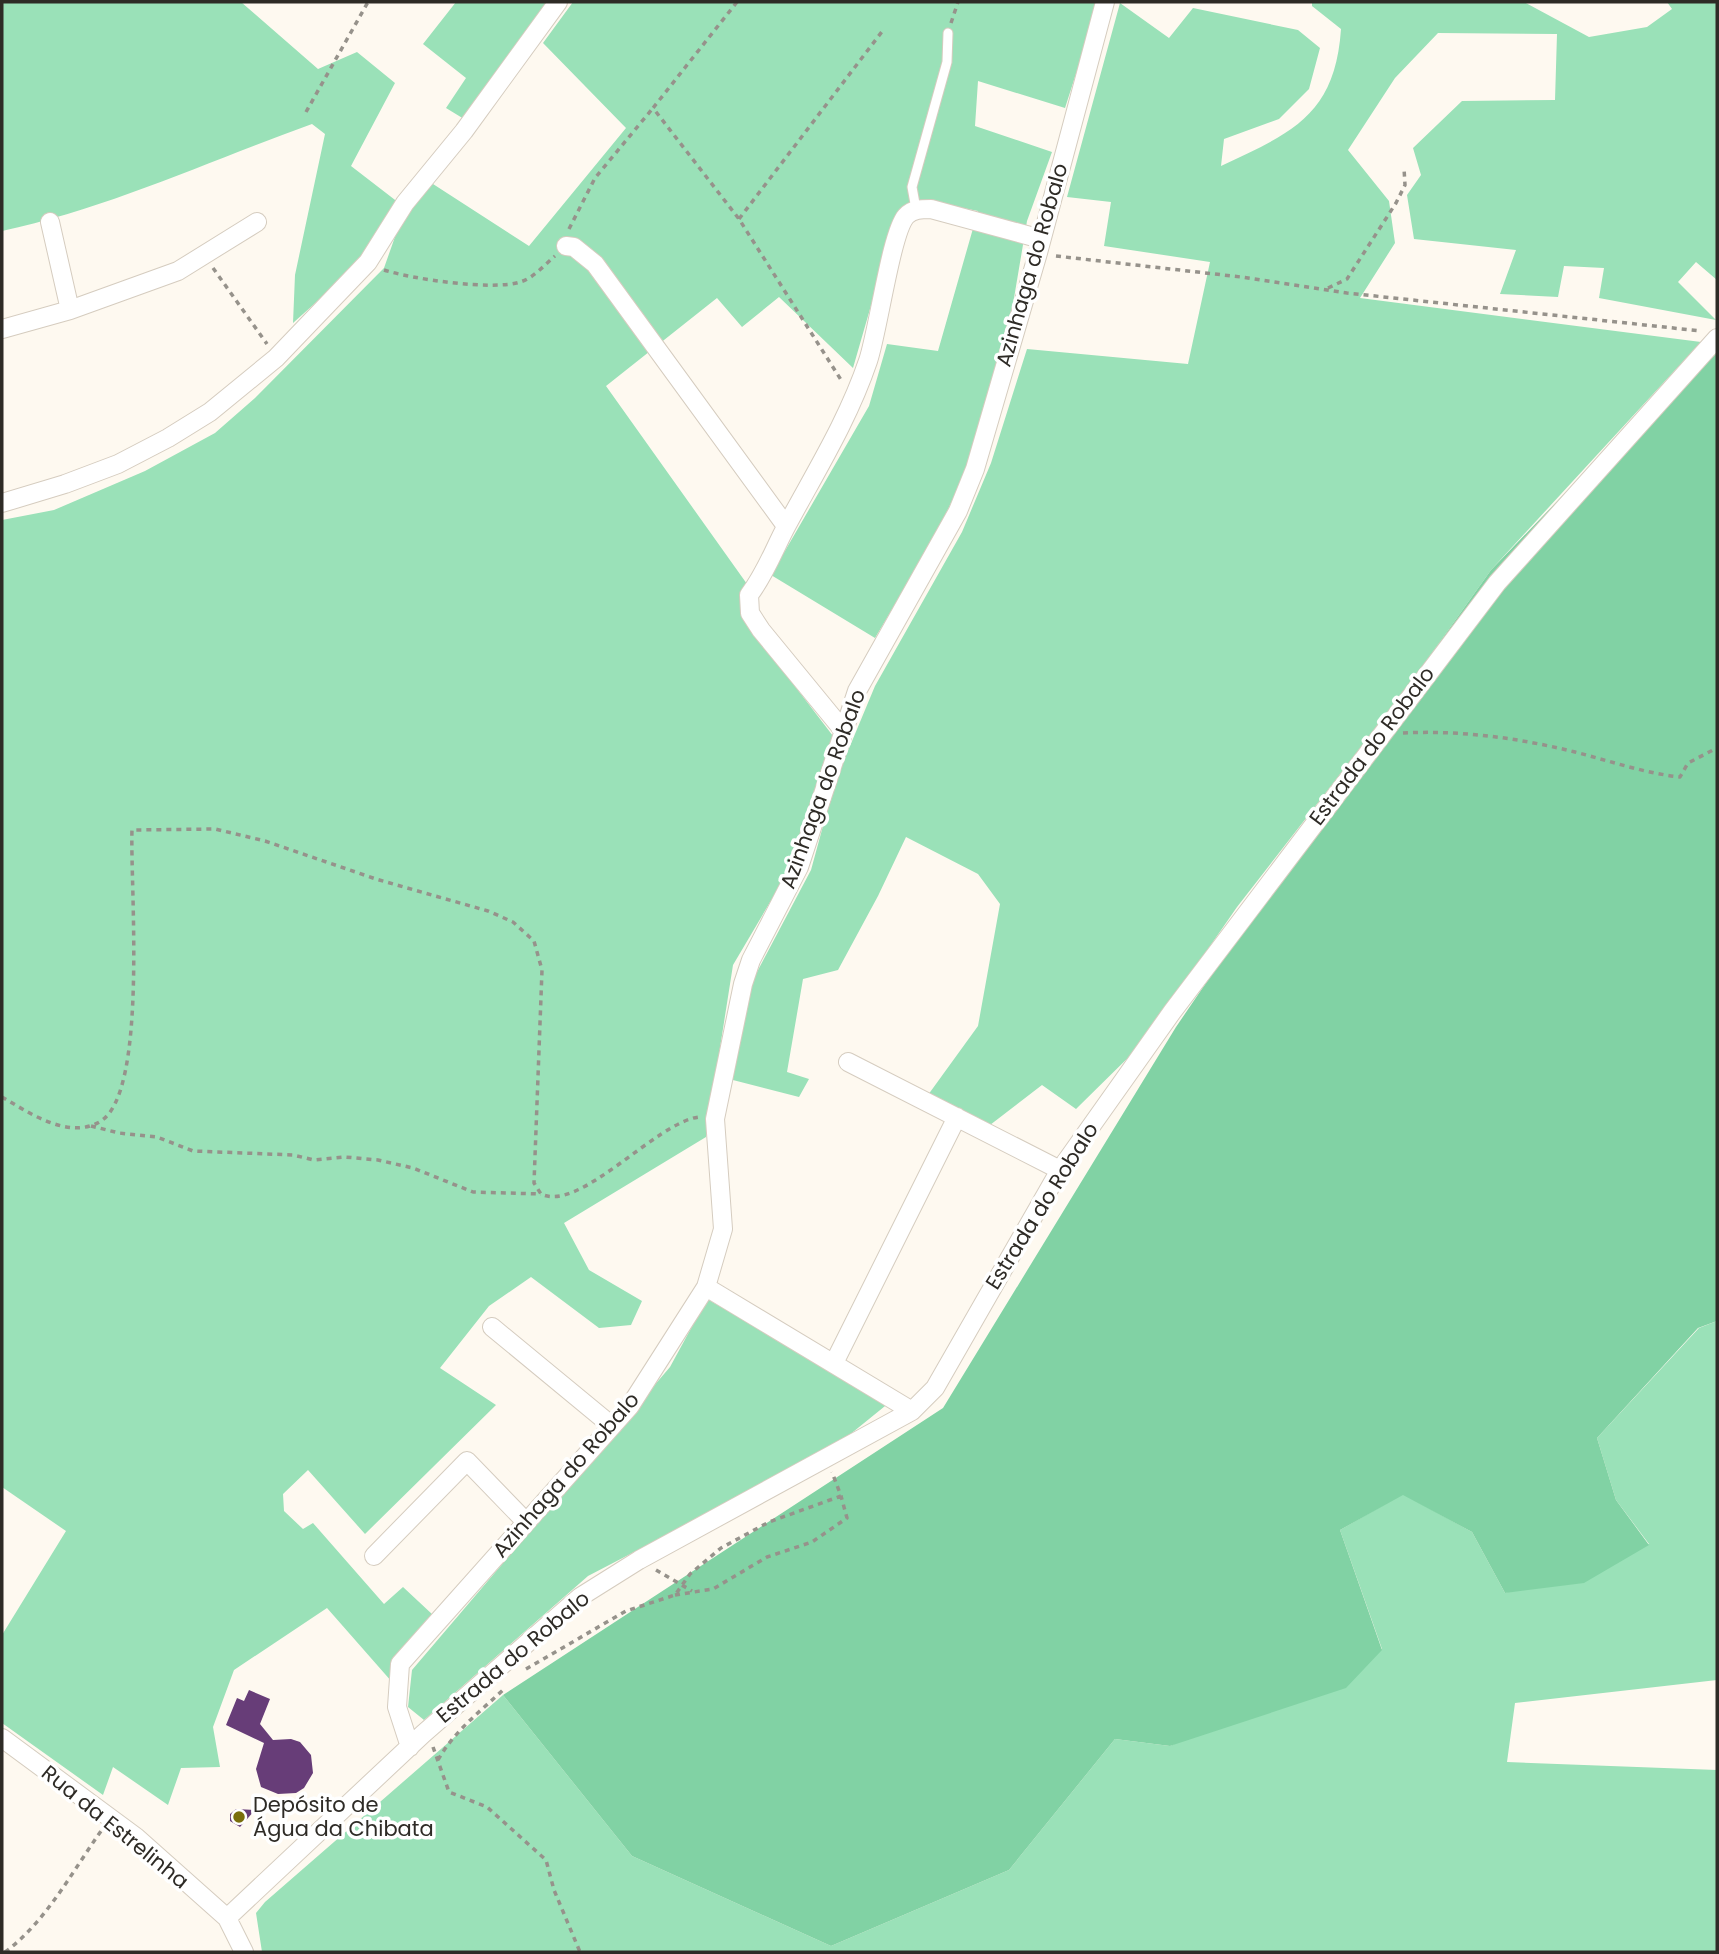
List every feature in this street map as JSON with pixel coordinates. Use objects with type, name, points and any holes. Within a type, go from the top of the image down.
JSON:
[{"type":"street","points":[[2,502],[65,484],[118,464],[168,438],[211,412],[276,358],[368,262],[405,203],[464,131],[558,2]]},
{"type":"street","name":"Azinhaga do Robalo","points":[[417,1740],[397,1707],[400,1664],[630,1406],[706,1287],[723,1229],[715,1119],[743,984],[751,960],[799,867],[857,691],[958,511],[975,469],[1105,2]]},
{"type":"street","points":[[843,730],[761,630],[748,604],[749,595],[765,574],[786,526],[834,442],[854,400],[869,359],[897,237],[905,217],[916,209],[931,209],[1039,246]]},
{"type":"street","points":[[50,222],[70,310]]},
{"type":"street","points":[[2,329],[70,310],[178,271],[257,222]]},
{"type":"street","points":[[566,246],[584,253],[603,274],[786,526]]},
{"type":"street","name":"Estrada do Robalo","points":[[227,1918],[417,1740],[580,1597],[639,1560],[912,1410],[935,1388],[1060,1170],[1180,1001],[1497,583],[1711,335]]},
{"type":"street","points":[[848,1062],[1060,1170]]},
{"type":"street","points":[[834,1363],[957,1117]]},
{"type":"street","points":[[706,1287],[912,1410]]},
{"type":"street","points":[[492,1327],[612,1426]]},
{"type":"street","points":[[374,1556],[467,1461],[526,1522]]},
{"type":"street","name":"Rua da Estrelinha","points":[[2,1738],[110,1818],[227,1918]]},
{"type":"street","points":[[227,1918],[244,1952]]},
{"type":"lane","points":[[916,209],[912,187],[947,62],[948,33]]},
{"type":"path","points":[[306,112],[368,2]]},
{"type":"path","points":[[368,262],[393,273],[431,279],[510,284],[530,278],[566,246],[570,224],[595,178],[737,2]]},
{"type":"path","points":[[948,33],[958,2]]},
{"type":"path","points":[[739,219],[884,29]]},
{"type":"path","points":[[653,108],[739,219],[854,400]]},
{"type":"path","points":[[1326,289],[1347,279],[1384,222],[1405,185],[1404,167]]},
{"type":"path","points":[[1039,246],[1326,289],[1711,335]]},
{"type":"path","points":[[205,256],[276,358]]},
{"type":"path","points":[[1380,734],[1461,734],[1511,739],[1654,774],[1680,776],[1688,763],[1717,748]]},
{"type":"path","points":[[2,1097],[40,1120],[69,1126],[101,1121],[113,1109],[121,1090],[129,1053],[134,968],[132,830],[215,829],[265,841],[376,879],[488,911],[513,922],[534,941],[542,970],[534,1183],[541,1194]]},
{"type":"path","points":[[89,1125],[119,1133],[157,1137],[193,1151],[293,1155],[314,1160],[345,1157],[377,1160],[413,1168],[473,1192],[541,1194],[556,1198],[598,1178],[685,1119],[715,1119]]},
{"type":"path","points":[[524,1671],[626,1611],[675,1595],[713,1589],[767,1557],[793,1550],[831,1530],[847,1518],[826,1458]]},
{"type":"path","points":[[675,1595],[690,1574],[721,1548],[769,1522],[841,1496]]},
{"type":"path","points":[[639,1560],[694,1592]]},
{"type":"path","points":[[438,1760],[461,1726],[482,1712],[510,1683]]},
{"type":"path","points":[[417,1740],[438,1760],[449,1792],[487,1807],[546,1860],[554,1890],[580,1952]]},
{"type":"path","points":[[5,1952],[19,1942],[45,1910],[110,1818]]},
{"type":"green space","points":[[2,2],[241,2],[318,69],[357,52],[395,83],[351,166],[399,203],[351,271],[293,323],[295,275],[325,134],[312,124],[120,197],[2,231]]},
{"type":"green space","points":[[456,2],[551,2],[464,119],[446,108],[466,78],[423,44]]},
{"type":"green space","points":[[573,2],[1099,2],[1065,108],[978,81],[975,126],[1052,152],[1027,221],[1013,304],[965,473],[935,537],[875,638],[771,575],[869,406],[887,344],[938,351],[978,211],[932,202],[907,210],[887,250],[853,368],[779,297],[742,327],[717,298],[606,386],[747,584],[778,664],[833,736],[789,870],[733,965],[706,1137],[564,1223],[589,1270],[642,1301],[631,1325],[599,1328],[531,1277],[489,1306],[440,1368],[496,1405],[365,1534],[308,1470],[283,1494],[284,1511],[303,1529],[313,1523],[384,1604],[403,1587],[433,1615],[392,1682],[327,1608],[234,1670],[213,1727],[220,1767],[181,1768],[168,1805],[113,1767],[103,1795],[2,1723],[2,1635],[66,1531],[2,1487],[2,520],[54,510],[145,471],[215,433],[255,398],[384,268],[402,217],[433,184],[529,246],[626,128],[543,43]]},
{"type":"green space","points":[[1312,2],[1524,2],[1589,37],[1647,27],[1672,9],[1667,2],[1717,2],[1717,280],[1696,262],[1678,282],[1716,320],[1599,298],[1604,268],[1564,266],[1558,297],[1500,294],[1516,250],[1414,239],[1407,195],[1421,175],[1413,148],[1462,101],[1555,100],[1557,34],[1438,33],[1395,78],[1348,150],[1389,201],[1395,243],[1360,298],[1701,342],[1491,570],[1404,692],[1237,907],[1143,1043],[1076,1109],[1042,1085],[990,1125],[928,1095],[978,1026],[1000,904],[978,874],[906,837],[838,970],[803,979],[787,1072],[809,1079],[799,1097],[729,1079],[749,987],[811,870],[835,782],[875,686],[962,532],[991,463],[1027,349],[1188,364],[1210,262],[1104,246],[1111,202],[1067,197],[1120,3],[1169,38],[1193,8],[1298,30],[1320,48],[1309,89],[1279,119],[1224,139],[1221,166],[1288,131],[1305,118],[1319,102],[1330,82],[1337,59],[1341,29],[1312,6]]},
{"type":"green space","points":[[1717,335],[1717,1321],[1698,1328],[1597,1438],[1616,1500],[1649,1545],[1584,1583],[1505,1593],[1472,1532],[1403,1495],[1340,1530],[1382,1650],[1346,1688],[1170,1746],[1115,1739],[1009,1870],[831,1946],[632,1856],[503,1695],[943,1408],[1176,1027],[1404,692],[1491,570]]},
{"type":"green space","points":[[707,1299],[890,1402],[832,1449],[588,1576],[424,1720],[408,1707],[412,1670],[670,1367]]},
{"type":"green space","points":[[1717,1321],[1717,1680],[1515,1703],[1507,1762],[1717,1770],[1717,1952],[262,1952],[256,1913],[265,1902],[503,1695],[632,1856],[831,1946],[1009,1870],[1115,1739],[1170,1746],[1382,1649],[1340,1530],[1403,1494],[1472,1532],[1505,1593],[1649,1544],[1616,1500],[1597,1438],[1699,1328]]},
{"type":"building","points":[[249,1690],[270,1699],[260,1724],[273,1740],[291,1739],[300,1742],[311,1755],[313,1773],[304,1788],[296,1793],[278,1794],[261,1787],[256,1769],[264,1743],[226,1725],[237,1698],[244,1701]]},
{"type":"building","name":"Depósito de Água da Chibata","points":[[236,1809],[255,1810],[240,1827],[230,1821],[230,1814]]},
{"type":"place","name":"Depósito de Água da Chibata","points":[[239,1817]]}]
